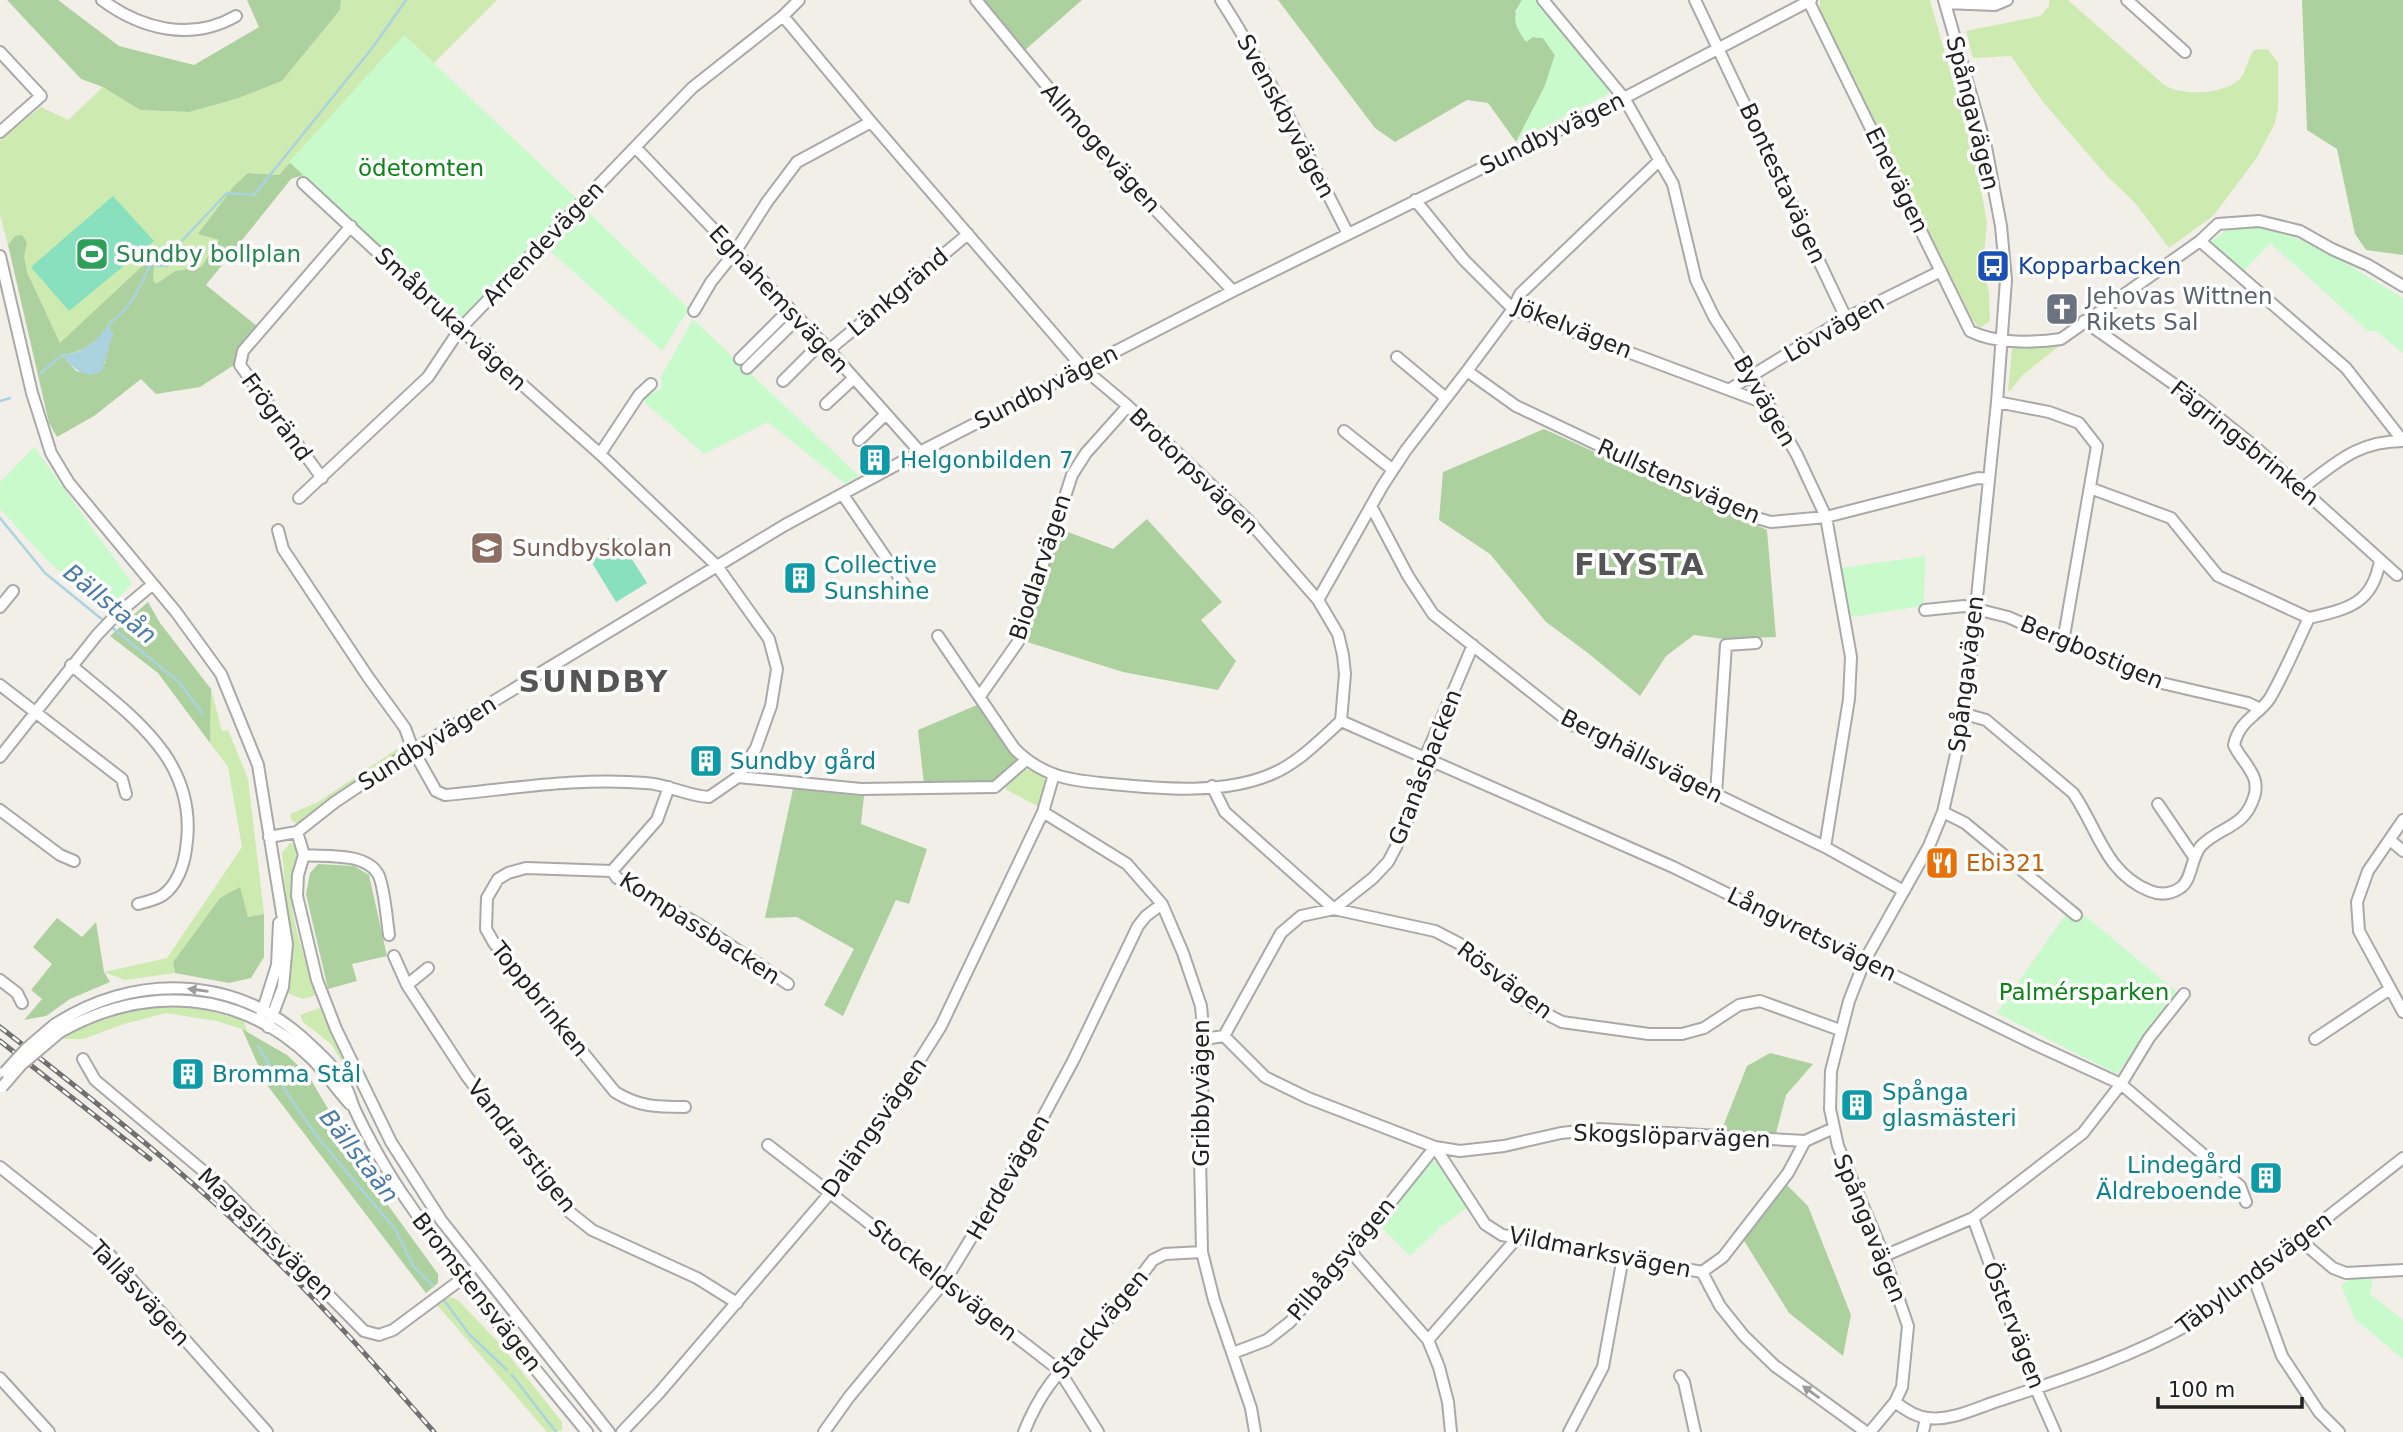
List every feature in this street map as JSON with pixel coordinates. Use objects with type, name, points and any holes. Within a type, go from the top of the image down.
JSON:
[{"type":"street","points":[[102,0],[123,16],[158,27],[191,30],[220,25],[236,16]]},
{"type":"street","name":"Arrendevägen","points":[[299,498],[428,377],[460,329],[692,88],[783,16],[799,0]]},
{"type":"street","name":"Allmogevägen","points":[[976,0],[1108,160],[1233,291]]},
{"type":"street","name":"Svenskbyvägen","points":[[1221,0],[1293,122],[1348,234]]},
{"type":"street","name":"Byvägen","points":[[1543,0],[1624,98],[1660,160],[1673,184],[1696,281],[1714,317],[1797,454],[1826,517],[1851,657],[1849,699],[1825,847]]},
{"type":"street","name":"Bontestavägen","points":[[1695,0],[1846,318]]},
{"type":"street","points":[[1944,2],[1996,5],[2007,0]]},
{"type":"street","points":[[2127,0],[2185,52]]},
{"type":"street","name":"Sundbyvägen","points":[[297,832],[335,802],[413,750],[785,525],[920,452],[1233,291],[1624,98],[1810,1]]},
{"type":"street","name":"Enevägen","points":[[1810,1],[1970,331],[1981,337],[2002,339]]},
{"type":"street","name":"Spångavägen","points":[[1868,1432],[1895,1402],[1902,1387],[1908,1326],[1884,1256],[1838,1146],[1830,1109],[1831,1071],[1840,1030],[1865,960],[1929,846],[1943,812],[1965,714],[1997,402],[2006,280],[2001,226],[1986,147],[1944,2]]},
{"type":"street","name":"Brotorpsvägen","points":[[783,16],[1083,368],[1128,406],[1248,520],[1318,600],[1338,634],[1343,655],[1345,674],[1341,720]]},
{"type":"street","points":[[0,52],[41,96],[0,132]]},
{"type":"street","points":[[694,311],[711,282],[735,252],[766,202],[796,162],[871,122]]},
{"type":"street","name":"Egnahemsvägen","points":[[636,148],[855,378],[920,452]]},
{"type":"street","points":[[1318,600],[1393,470],[1513,309],[1520,294],[1660,160]]},
{"type":"street","name":"Småbrukarvägen","points":[[303,183],[460,329],[600,453],[717,566],[769,639],[777,669],[771,706],[756,748],[738,777],[709,797],[648,783],[594,782],[445,795],[436,791],[413,750]]},
{"type":"street","name":"Jökelvägen","points":[[1415,201],[1464,260],[1513,309],[1767,404]]},
{"type":"street","points":[[2002,339],[2061,339],[2200,241],[2218,225],[2259,220],[2300,231],[2403,286]]},
{"type":"street","name":"Frögränd","points":[[322,478],[240,365],[243,351],[351,226]]},
{"type":"street","name":"Länkgränd","points":[[783,381],[968,234]]},
{"type":"street","points":[[2200,241],[2346,368],[2403,441]]},
{"type":"street","points":[[0,256],[32,393],[51,453],[69,483],[153,584],[221,674],[258,765],[280,909],[277,965],[264,1024]]},
{"type":"street","name":"Lövvägen","points":[[1730,389],[1846,318],[1941,271]]},
{"type":"street","points":[[743,363],[794,313]]},
{"type":"street","name":"Fägringsbrinken","points":[[2084,321],[2195,399],[2254,446],[2397,575]]},
{"type":"street","points":[[1397,357],[1446,398]]},
{"type":"street","name":"Rullstensvägen","points":[[1467,372],[1516,406],[1746,515],[1771,522],[1826,517],[1978,478],[1988,479]]},
{"type":"street","points":[[826,404],[855,378]]},
{"type":"street","points":[[600,453],[639,395],[651,384]]},
{"type":"street","points":[[1997,402],[2049,412],[2079,423],[2097,446],[2063,642]]},
{"type":"street","name":"Biodlarvägen","points":[[981,696],[1018,642],[1072,475],[1086,453],[1128,406]]},
{"type":"street","points":[[859,440],[886,414]]},
{"type":"street","points":[[1344,431],[1393,470]]},
{"type":"street","points":[[2301,489],[2347,454],[2367,445],[2403,441]]},
{"type":"street","points":[[2090,488],[2171,518],[2218,576],[2309,618],[2353,605],[2372,590],[2380,560]]},
{"type":"street","points":[[843,495],[910,593]]},
{"type":"street","name":"Berghällsvägen","points":[[1371,506],[1408,576],[1433,614],[1573,725],[1825,847],[1904,891]]},
{"type":"street","points":[[278,530],[283,549],[405,728],[413,750]]},
{"type":"street","points":[[0,757],[97,635],[153,584]]},
{"type":"street","points":[[0,607],[13,591]]},
{"type":"street","name":"Bergbostigen","points":[[1925,610],[1964,606],[2008,617],[2152,681],[2248,703],[2258,708]]},
{"type":"street","points":[[1965,714],[1986,720],[2073,793],[2084,808],[2102,849],[2112,864],[2127,878],[2156,894],[2169,893],[2182,887],[2202,845],[2244,818],[2250,809],[2256,790],[2255,782],[2234,745],[2240,728],[2267,702],[2283,676],[2309,618]]},
{"type":"street","points":[[938,636],[1014,748],[1026,760],[1054,774],[1081,781],[1169,790],[1238,784],[1275,773],[1309,750],[1341,720]]},
{"type":"street","points":[[1716,794],[1726,645],[1756,643]]},
{"type":"street","name":"Granåsbacken","points":[[1334,909],[1373,878],[1388,862],[1396,847],[1430,767],[1427,753],[1473,645]]},
{"type":"street","points":[[71,665],[129,713],[158,744],[173,765],[187,800],[189,831],[185,857],[176,880],[162,896],[138,904]]},
{"type":"street","points":[[0,685],[122,779],[127,794]]},
{"type":"street","name":"Långvretsvägen","points":[[1341,720],[1673,867],[2121,1084],[2240,1186],[2245,1202]]},
{"type":"street","points":[[738,777],[861,789],[995,787],[1026,760]]},
{"type":"street","name":"Dalängsvägen","points":[[622,1432],[659,1393],[830,1193],[927,1051],[1043,812],[1054,774]]},
{"type":"street","name":"Rösvägen","points":[[1212,786],[1225,812],[1334,909],[1435,931],[1460,944],[1533,1007],[1562,1022],[1649,1034],[1682,1034],[1704,1028],[1739,1004],[1760,1001],[1840,1030]]},
{"type":"street","points":[[612,871],[657,820],[669,788]]},
{"type":"street","points":[[2158,804],[2194,858]]},
{"type":"street","points":[[0,810],[60,855],[74,861]]},
{"type":"street","name":"Gribbyvägen","points":[[1043,812],[1128,864],[1162,904],[1183,953],[1200,1006],[1205,1039],[1200,1156],[1202,1252],[1214,1300],[1251,1408],[1255,1432]]},
{"type":"street","points":[[1943,812],[1965,823],[2076,915]]},
{"type":"street","points":[[2403,820],[2368,871],[2357,902],[2359,931],[2403,1012]]},
{"type":"street","points":[[269,836],[297,832],[304,855],[298,875],[297,896],[317,980],[336,1029],[391,1142],[441,1220],[609,1432]]},
{"type":"street","points":[[2390,840],[2403,851]]},
{"type":"street","points":[[304,855],[360,861],[379,875],[390,935]]},
{"type":"street","name":"Toppbrinken","points":[[612,871],[526,868],[508,873],[498,879],[487,898],[486,929],[494,943],[615,1092],[633,1103],[685,1107]]},
{"type":"street","name":"Kompassbacken","points":[[612,871],[617,878],[700,926],[788,984]]},
{"type":"street","name":"Herdevägen","points":[[824,1432],[849,1397],[945,1281],[1029,1143],[1074,1059],[1138,926],[1162,904]]},
{"type":"street","points":[[1205,1039],[1224,1036],[1281,933],[1301,916],[1334,909]]},
{"type":"street","name":"Vandrarstigen","points":[[394,956],[407,985],[466,1076],[567,1210],[592,1230],[697,1278],[737,1303]]},
{"type":"street","points":[[407,985],[428,968]]},
{"type":"street","points":[[0,980],[17,993],[22,1003]]},
{"type":"street","name":"Bromstensvägen","points":[[1,1085],[75,1011],[116,995],[160,988],[191,989],[215,993],[268,1012],[291,1027],[324,1059],[346,1086],[355,1110],[406,1199],[463,1278],[587,1432]]},
{"type":"street","points":[[2315,1039],[2390,989]]},
{"type":"street","points":[[1884,1256],[1973,1218],[2036,1172],[2083,1133],[2121,1084],[2149,1038],[2184,994]]},
{"type":"street","name":"Bromstensvägen","points":[[57,1029],[100,1012],[145,1002],[171,999],[220,1006],[264,1024],[290,1041],[313,1060],[355,1110]]},
{"type":"street","name":"Skogslöparvägen","points":[[1224,1036],[1265,1077],[1307,1098],[1435,1147],[1460,1151],[1599,1129],[1805,1141],[1834,1128]]},
{"type":"street","name":"Magasinsvägen","points":[[83,1059],[95,1080],[220,1185],[364,1331],[379,1335],[393,1331],[463,1278]]},
{"type":"street","points":[[1702,1272],[1724,1256],[1788,1173],[1805,1141]]},
{"type":"street","name":"Stockeldsvägen","points":[[768,1145],[1059,1370],[1098,1432]]},
{"type":"street","name":"Vildmarksvägen","points":[[1435,1147],[1485,1224],[1502,1235],[1702,1272],[1720,1306],[1744,1336],[1775,1366],[1868,1432]]},
{"type":"street","name":"Pilbågsvägen","points":[[1233,1353],[1267,1340],[1290,1322],[1351,1252],[1435,1147]]},
{"type":"street","name":"Täbylundsvägen","points":[[1926,1418],[1955,1415],[2163,1340],[2195,1321],[2403,1158]]},
{"type":"street","name":"Tallåsvägen","points":[[0,1167],[110,1254],[267,1432]]},
{"type":"street","name":"Östervägen","points":[[1973,1218],[2055,1432]]},
{"type":"street","points":[[1429,1340],[1517,1238]]},
{"type":"street","points":[[2300,1240],[2333,1268],[2346,1273],[2403,1270]]},
{"type":"street","name":"Stackvägen","points":[[1024,1432],[1038,1399],[1059,1370],[1101,1327],[1153,1260],[1165,1254],[1202,1252]]},
{"type":"street","points":[[1351,1252],[1429,1340],[1440,1367],[1451,1432]]},
{"type":"street","points":[[1569,1432],[1603,1367],[1623,1257]]},
{"type":"street","points":[[2253,1276],[2282,1356],[2319,1412],[2339,1432]]},
{"type":"street","points":[[1680,1376],[1684,1382],[1695,1432]]},
{"type":"street","points":[[0,1378],[49,1432]]},
{"type":"street","points":[[1895,1402],[1926,1418],[1923,1432]]},
{"type":"green space","points":[[7,0],[58,0],[119,46],[194,65],[259,27],[247,0],[341,0],[340,10],[282,81],[236,99],[189,112],[140,110],[103,87],[81,79]]},
{"type":"green space","points":[[341,0],[497,0],[434,63],[404,35],[279,175],[248,173],[199,234],[219,240],[201,268],[175,271],[156,284],[153,281],[154,255],[60,344],[27,272],[15,236],[8,245],[0,215],[0,140],[41,107],[68,120],[103,87],[140,110],[189,112],[236,99],[282,81],[340,10]]},
{"type":"green space","points":[[983,0],[1082,0],[1024,51]]},
{"type":"green space","points":[[1278,0],[1522,0],[1515,12],[1533,37],[1543,38],[1555,55],[1545,86],[1516,142],[1488,103],[1467,100],[1395,142],[1375,128]]},
{"type":"green space","points":[[1522,0],[1538,0],[1611,86],[1608,94],[1516,142],[1545,86],[1555,55],[1543,38],[1533,37],[1526,42],[1522,36],[1515,17]]},
{"type":"green space","points":[[1820,0],[1930,0],[1977,167],[1987,223],[1983,263],[1989,294],[1990,321],[1980,328],[1972,319],[1820,14]]},
{"type":"green space","points":[[2049,0],[2068,0],[2163,84],[2181,91],[2204,92],[2236,82],[2242,76],[2254,50],[2267,49],[2278,62],[2278,110],[2274,125],[2256,159],[2213,216],[2169,248],[2136,204],[2107,176],[2043,102],[2011,56],[1973,58],[1966,31],[2040,16],[2049,6]]},
{"type":"green space","points":[[2302,0],[2403,0],[2403,255],[2366,250],[2355,234],[2337,149],[2307,130]]},
{"type":"green space","points":[[404,35],[449,302],[439,303],[303,175],[291,179],[206,285],[257,326],[237,352],[234,365],[200,387],[156,394],[141,379],[94,416],[57,437],[49,423],[8,245],[15,236],[22,235],[27,242],[24,257],[27,272],[60,343],[155,254],[153,280],[156,284],[175,271],[201,267],[219,240],[198,234],[234,186],[248,173],[279,175]],"holes":[[[108,326],[113,333],[105,354],[105,363],[90,374],[76,371],[62,355],[88,346]]]},
{"type":"green space","name":"ödetomten","points":[[404,35],[576,198],[523,264],[466,323],[289,162]]},
{"type":"green space","name":"Sundby bollplan","points":[[113,196],[154,241],[69,311],[31,267]]},
{"type":"green space","points":[[585,209],[689,309],[662,351],[549,250]]},
{"type":"green space","points":[[2231,227],[2270,227],[2324,250],[2403,298],[2403,353],[2376,331],[2368,331],[2270,243],[2244,271],[2210,242]]},
{"type":"green space","points":[[693,319],[859,476],[845,484],[768,422],[704,454],[644,402],[647,396],[662,388],[661,377]]},
{"type":"green space","points":[[2018,345],[2060,345],[2008,391],[2012,349]]},
{"type":"green space","points":[[1544,429],[1767,530],[1776,637],[1723,639],[1694,635],[1666,656],[1640,696],[1546,622],[1490,554],[1439,520],[1443,472]]},
{"type":"green space","points":[[34,447],[132,583],[106,614],[47,560],[0,509],[0,482]]},
{"type":"green space","points":[[1147,519],[1222,602],[1201,620],[1236,661],[1218,690],[1123,672],[1024,641],[1060,529],[1113,549]]},
{"type":"green space","points":[[616,534],[647,583],[616,602],[586,553]]},
{"type":"green space","points":[[1925,556],[1924,606],[1851,617],[1841,568]]},
{"type":"green space","points":[[148,602],[160,623],[211,689],[210,743],[158,673],[110,636]]},
{"type":"green space","points":[[211,689],[222,731],[228,730],[248,779],[264,914],[248,917],[239,888],[220,898],[173,962],[175,973],[125,980],[104,972],[167,958],[242,847],[228,767],[210,743]]},
{"type":"green space","points":[[977,705],[1018,762],[993,781],[924,785],[918,730]]},
{"type":"green space","points":[[400,747],[402,750],[325,801],[301,822],[291,820],[290,814],[318,802]]},
{"type":"green space","points":[[1022,770],[1032,770],[1043,775],[1045,786],[1039,807],[1005,789]]},
{"type":"green space","points":[[793,789],[864,796],[861,824],[927,849],[909,904],[896,900],[843,1016],[824,1005],[854,949],[797,917],[765,918]]},
{"type":"green space","points":[[290,843],[298,845],[292,905],[302,950],[317,995],[303,999],[287,993],[291,949],[282,853]]},
{"type":"green space","points":[[318,864],[354,866],[369,875],[387,956],[352,964],[357,981],[328,989],[306,894],[310,873]]},
{"type":"green space","points":[[240,887],[248,917],[264,914],[264,957],[251,978],[229,983],[175,973],[173,962],[220,898]]},
{"type":"green space","name":"Palmérsparken","points":[[2072,905],[2177,992],[2117,1074],[1997,1013]]},
{"type":"green space","points":[[57,918],[82,937],[96,922],[104,972],[110,982],[70,999],[46,1016],[24,1020],[42,999],[31,990],[52,964],[33,947]]},
{"type":"green space","points":[[161,1005],[193,1008],[234,1017],[244,1021],[248,1034],[242,1029],[216,1021],[166,1013],[83,1039],[63,1039],[73,1030],[96,1018]]},
{"type":"green space","points":[[320,1008],[350,1071],[349,1074],[331,1044],[303,1022],[300,1015]]},
{"type":"green space","points":[[242,1029],[287,1055],[308,1075],[372,1183],[438,1274],[438,1283],[426,1293],[267,1085]]},
{"type":"green space","points":[[1770,1053],[1813,1064],[1786,1095],[1776,1133],[1722,1129],[1747,1066]]},
{"type":"green space","points":[[1430,1160],[1438,1162],[1468,1207],[1442,1226],[1410,1256],[1378,1224]]},
{"type":"green space","points":[[1784,1182],[1808,1206],[1851,1315],[1843,1356],[1789,1313],[1743,1239]]},
{"type":"green space","points":[[2373,1276],[2370,1294],[2403,1320],[2403,1359],[2355,1319],[2341,1285],[2350,1279]]},
{"type":"green space","points":[[450,1297],[458,1300],[500,1344],[562,1422],[562,1431],[547,1432],[437,1305]]},
{"type":"water","points":[[108,325],[113,333],[102,371],[90,374],[79,371],[62,355],[88,346]]},
{"type":"waterway","points":[[108,325],[134,298],[150,265],[167,266],[174,260],[178,245],[227,193],[254,195],[373,47],[406,0]]},
{"type":"waterway","points":[[41,373],[62,355]]},
{"type":"waterway","points":[[0,401],[10,398]]},
{"type":"waterway","name":"Bällstaån","points":[[0,518],[45,573],[104,621]]},
{"type":"waterway","name":"Bällstaån","points":[[109,625],[179,682],[203,714]]},
{"type":"waterway","name":"Bällstaån","points":[[258,1046],[319,1139],[395,1229],[414,1267],[433,1286]]},
{"type":"waterway","name":"Bällstaån","points":[[444,1300],[469,1334],[507,1370]]},
{"type":"waterway","name":"Bällstaån","points":[[512,1375],[556,1432]]},
{"type":"railway","points":[[0,1027],[133,1133],[260,1245],[328,1313],[434,1432]]},
{"type":"railway","points":[[0,1041],[150,1159]]},
{"type":"place","name":"Sundby bollplan","points":[[92,254]]},
{"type":"place","name":"Kopparbacken","points":[[1993,266]]},
{"type":"place","name":"Jehovas Wittnen Rikets Sal","points":[[2062,309]]},
{"type":"place","name":"Helgonbilden 7","points":[[875,460]]},
{"type":"place","name":"Sundbyskolan","points":[[487,548]]},
{"type":"place","name":"Collective Sunshine","points":[[800,578]]},
{"type":"place","name":"Sundby gård","points":[[706,761]]},
{"type":"place","name":"Ebi321","points":[[1942,863]]},
{"type":"place","name":"Bromma Stål","points":[[188,1074]]},
{"type":"place","name":"Spånga glasmästeri","points":[[1857,1105]]},
{"type":"place","name":"Lindegård Äldreboende","points":[[2266,1178]]},
{"type":"district","name":"FLYSTA","points":[[1640,565]]},
{"type":"district","name":"SUNDBY","points":[[594,682]]}]
